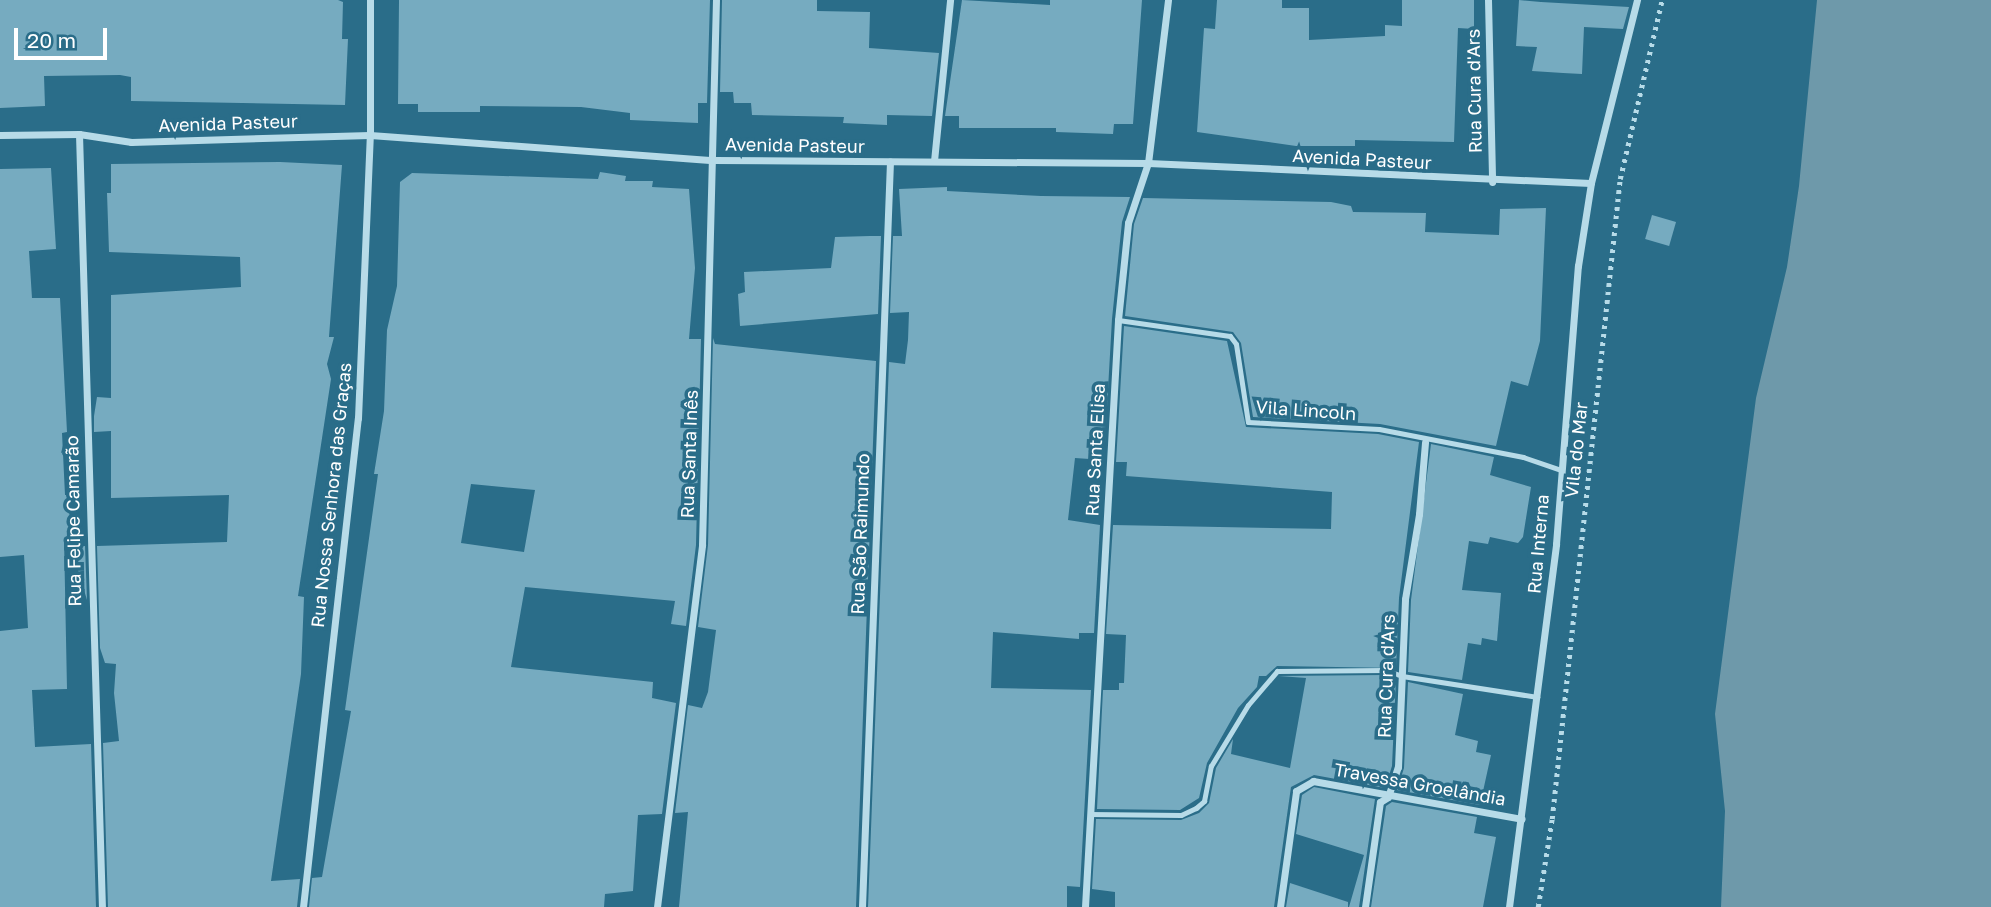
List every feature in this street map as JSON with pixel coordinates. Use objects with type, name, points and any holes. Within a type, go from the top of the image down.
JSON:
[{"type":"street","name":"Rua Nossa Senhora das Graças","points":[[303,907],[358,418],[370,135],[370,0]]},
{"type":"street","name":"Rua Santa Inês","points":[[657,907],[702,545],[716,0]]},
{"type":"street","points":[[934,162],[950,0]]},
{"type":"street","name":"Rua Santa Elisa","points":[[1085,907],[1118,320],[1128,223],[1147,163],[1168,0]]},
{"type":"street","name":"Rua Cura d'Ars","points":[[1488,0],[1492,182]]},
{"type":"street","name":"Rua Interna","points":[[1509,907],[1539,697],[1578,266],[1591,183],[1637,0]]},
{"type":"street","name":"Avenida Pasteur","points":[[0,135],[79,134],[131,142],[370,135],[713,160],[1147,163],[1492,182],[1591,183]]},
{"type":"street","name":"Rua Felipe Camarão","points":[[79,134],[102,907]]},
{"type":"street","name":"Rua São Raimundo","points":[[862,907],[891,162]]},
{"type":"street","name":"Rua Cura d'Ars","points":[[1365,907],[1380,802],[1388,797],[1398,767],[1405,599],[1419,514],[1425,442]]},
{"type":"street","name":"Travessa Groelândia","points":[[1280,907],[1297,791],[1313,781],[1388,797],[1522,819]]},
{"type":"lane","name":"Vila Lincoln","points":[[1118,320],[1230,336],[1236,344],[1248,422],[1379,429],[1425,442],[1523,457],[1560,470]]},
{"type":"lane","points":[[1090,814],[1181,815],[1196,808],[1203,801],[1211,766],[1248,705],[1277,671],[1385,670],[1402,676],[1539,697]]},
{"type":"path","name":"Vila do Mar","points":[[1538,907],[1552,819],[1620,179],[1662,0]]},
{"type":"water","points":[[1817,0],[1991,0],[1991,907],[1721,907],[1725,811],[1715,714],[1756,398],[1787,267],[1799,186]]},
{"type":"building","points":[[0,0],[338,0],[343,2],[342,39],[348,39],[345,105],[131,101],[131,77],[120,75],[44,76],[45,106],[0,108]]},
{"type":"building","points":[[399,0],[710,0],[707,103],[698,103],[698,123],[630,120],[630,113],[581,107],[480,106],[480,112],[418,112],[418,104],[398,104]]},
{"type":"building","points":[[722,0],[817,0],[817,11],[870,12],[869,48],[939,53],[932,116],[887,115],[887,125],[843,123],[844,117],[752,115],[751,103],[734,103],[733,92],[720,92]]},
{"type":"building","points":[[962,0],[1050,5],[1050,0],[1142,0],[1133,124],[1114,124],[1113,134],[1056,132],[1056,128],[959,128],[959,116],[945,116]]},
{"type":"building","points":[[1217,0],[1282,0],[1282,8],[1309,8],[1309,40],[1385,36],[1385,25],[1402,26],[1402,0],[1474,0],[1474,29],[1458,28],[1454,142],[1355,140],[1355,146],[1296,146],[1197,132],[1204,28],[1215,29]]},
{"type":"building","points":[[1519,0],[1629,7],[1623,29],[1584,27],[1582,74],[1563,73],[1532,71],[1537,47],[1516,46]]},
{"type":"building","points":[[280,162],[342,165],[329,337],[334,337],[327,364],[331,379],[298,596],[304,597],[301,674],[271,881],[300,879],[297,907],[108,907],[103,743],[119,741],[114,693],[116,664],[105,663],[100,648],[97,546],[227,542],[229,495],[111,498],[111,431],[94,432],[94,416],[97,397],[111,398],[111,295],[241,287],[240,257],[109,252],[107,193],[111,193],[111,164]]},
{"type":"building","points":[[51,168],[56,249],[29,251],[32,298],[60,298],[67,432],[62,433],[65,495],[68,495],[71,536],[64,538],[67,689],[32,690],[35,747],[91,744],[96,907],[0,907],[0,631],[28,628],[24,555],[0,557],[0,169]]},
{"type":"building","points":[[600,172],[626,176],[625,181],[653,181],[652,187],[689,189],[695,268],[689,339],[701,339],[696,545],[686,626],[671,624],[675,601],[525,587],[511,667],[653,682],[652,698],[676,703],[662,814],[638,815],[633,891],[605,894],[604,907],[309,907],[312,878],[322,877],[351,711],[345,710],[378,474],[374,474],[384,411],[387,330],[397,286],[400,182],[412,173],[598,179]],"holes":[[[471,484],[535,490],[524,552],[461,543]]]},
{"type":"building","points":[[947,187],[947,191],[1130,197],[1122,222],[1112,319],[1104,460],[1075,458],[1068,520],[1100,525],[1094,633],[1079,633],[1079,639],[993,632],[991,688],[1091,690],[1080,887],[1067,886],[1067,907],[868,907],[889,362],[905,364],[908,340],[909,312],[890,313],[893,236],[902,236],[899,189]]},
{"type":"building","points":[[1143,198],[1331,202],[1351,206],[1353,212],[1426,213],[1425,232],[1499,235],[1500,209],[1546,208],[1540,341],[1528,386],[1511,381],[1496,446],[1380,424],[1253,417],[1241,343],[1233,332],[1125,316],[1134,224]]},
{"type":"building","points":[[1652,215],[1676,222],[1669,246],[1645,239]]},
{"type":"building","points":[[881,236],[878,314],[740,326],[738,294],[745,292],[744,272],[831,268],[835,237]]},
{"type":"building","points":[[1124,326],[1227,341],[1246,427],[1378,434],[1419,442],[1399,598],[1396,668],[1277,666],[1266,676],[1259,676],[1257,687],[1238,708],[1207,763],[1199,798],[1180,810],[1097,809],[1103,690],[1119,690],[1119,683],[1124,683],[1126,635],[1106,634],[1113,525],[1331,529],[1332,492],[1126,476],[1127,462],[1116,462]]},
{"type":"building","points":[[713,338],[715,344],[876,361],[856,907],[679,907],[688,812],[675,813],[688,705],[702,708],[708,692],[716,630],[698,627],[708,545]]},
{"type":"building","points":[[1431,444],[1494,457],[1490,475],[1531,487],[1523,537],[1518,543],[1490,537],[1488,544],[1469,541],[1462,590],[1501,593],[1497,641],[1482,638],[1481,645],[1468,643],[1462,680],[1408,672],[1411,600]]},
{"type":"building","points":[[85,546],[87,600],[71,547]]},
{"type":"building","points":[[1384,675],[1396,679],[1392,766],[1385,788],[1314,775],[1291,787],[1274,907],[1115,907],[1115,892],[1092,889],[1096,819],[1181,820],[1199,813],[1209,803],[1216,768],[1233,739],[1231,754],[1290,768],[1306,678],[1279,676]]},
{"type":"building","points":[[1408,682],[1463,694],[1455,735],[1478,741],[1476,752],[1491,755],[1480,805],[1397,790],[1404,768]]},
{"type":"building","points":[[1314,787],[1375,799],[1359,907],[1349,907],[1364,855],[1296,834],[1302,795]]},
{"type":"building","points":[[1392,802],[1477,817],[1474,833],[1496,837],[1483,907],[1371,907],[1386,806]]},
{"type":"building","points":[[1290,883],[1348,902],[1348,907],[1286,907]]}]
